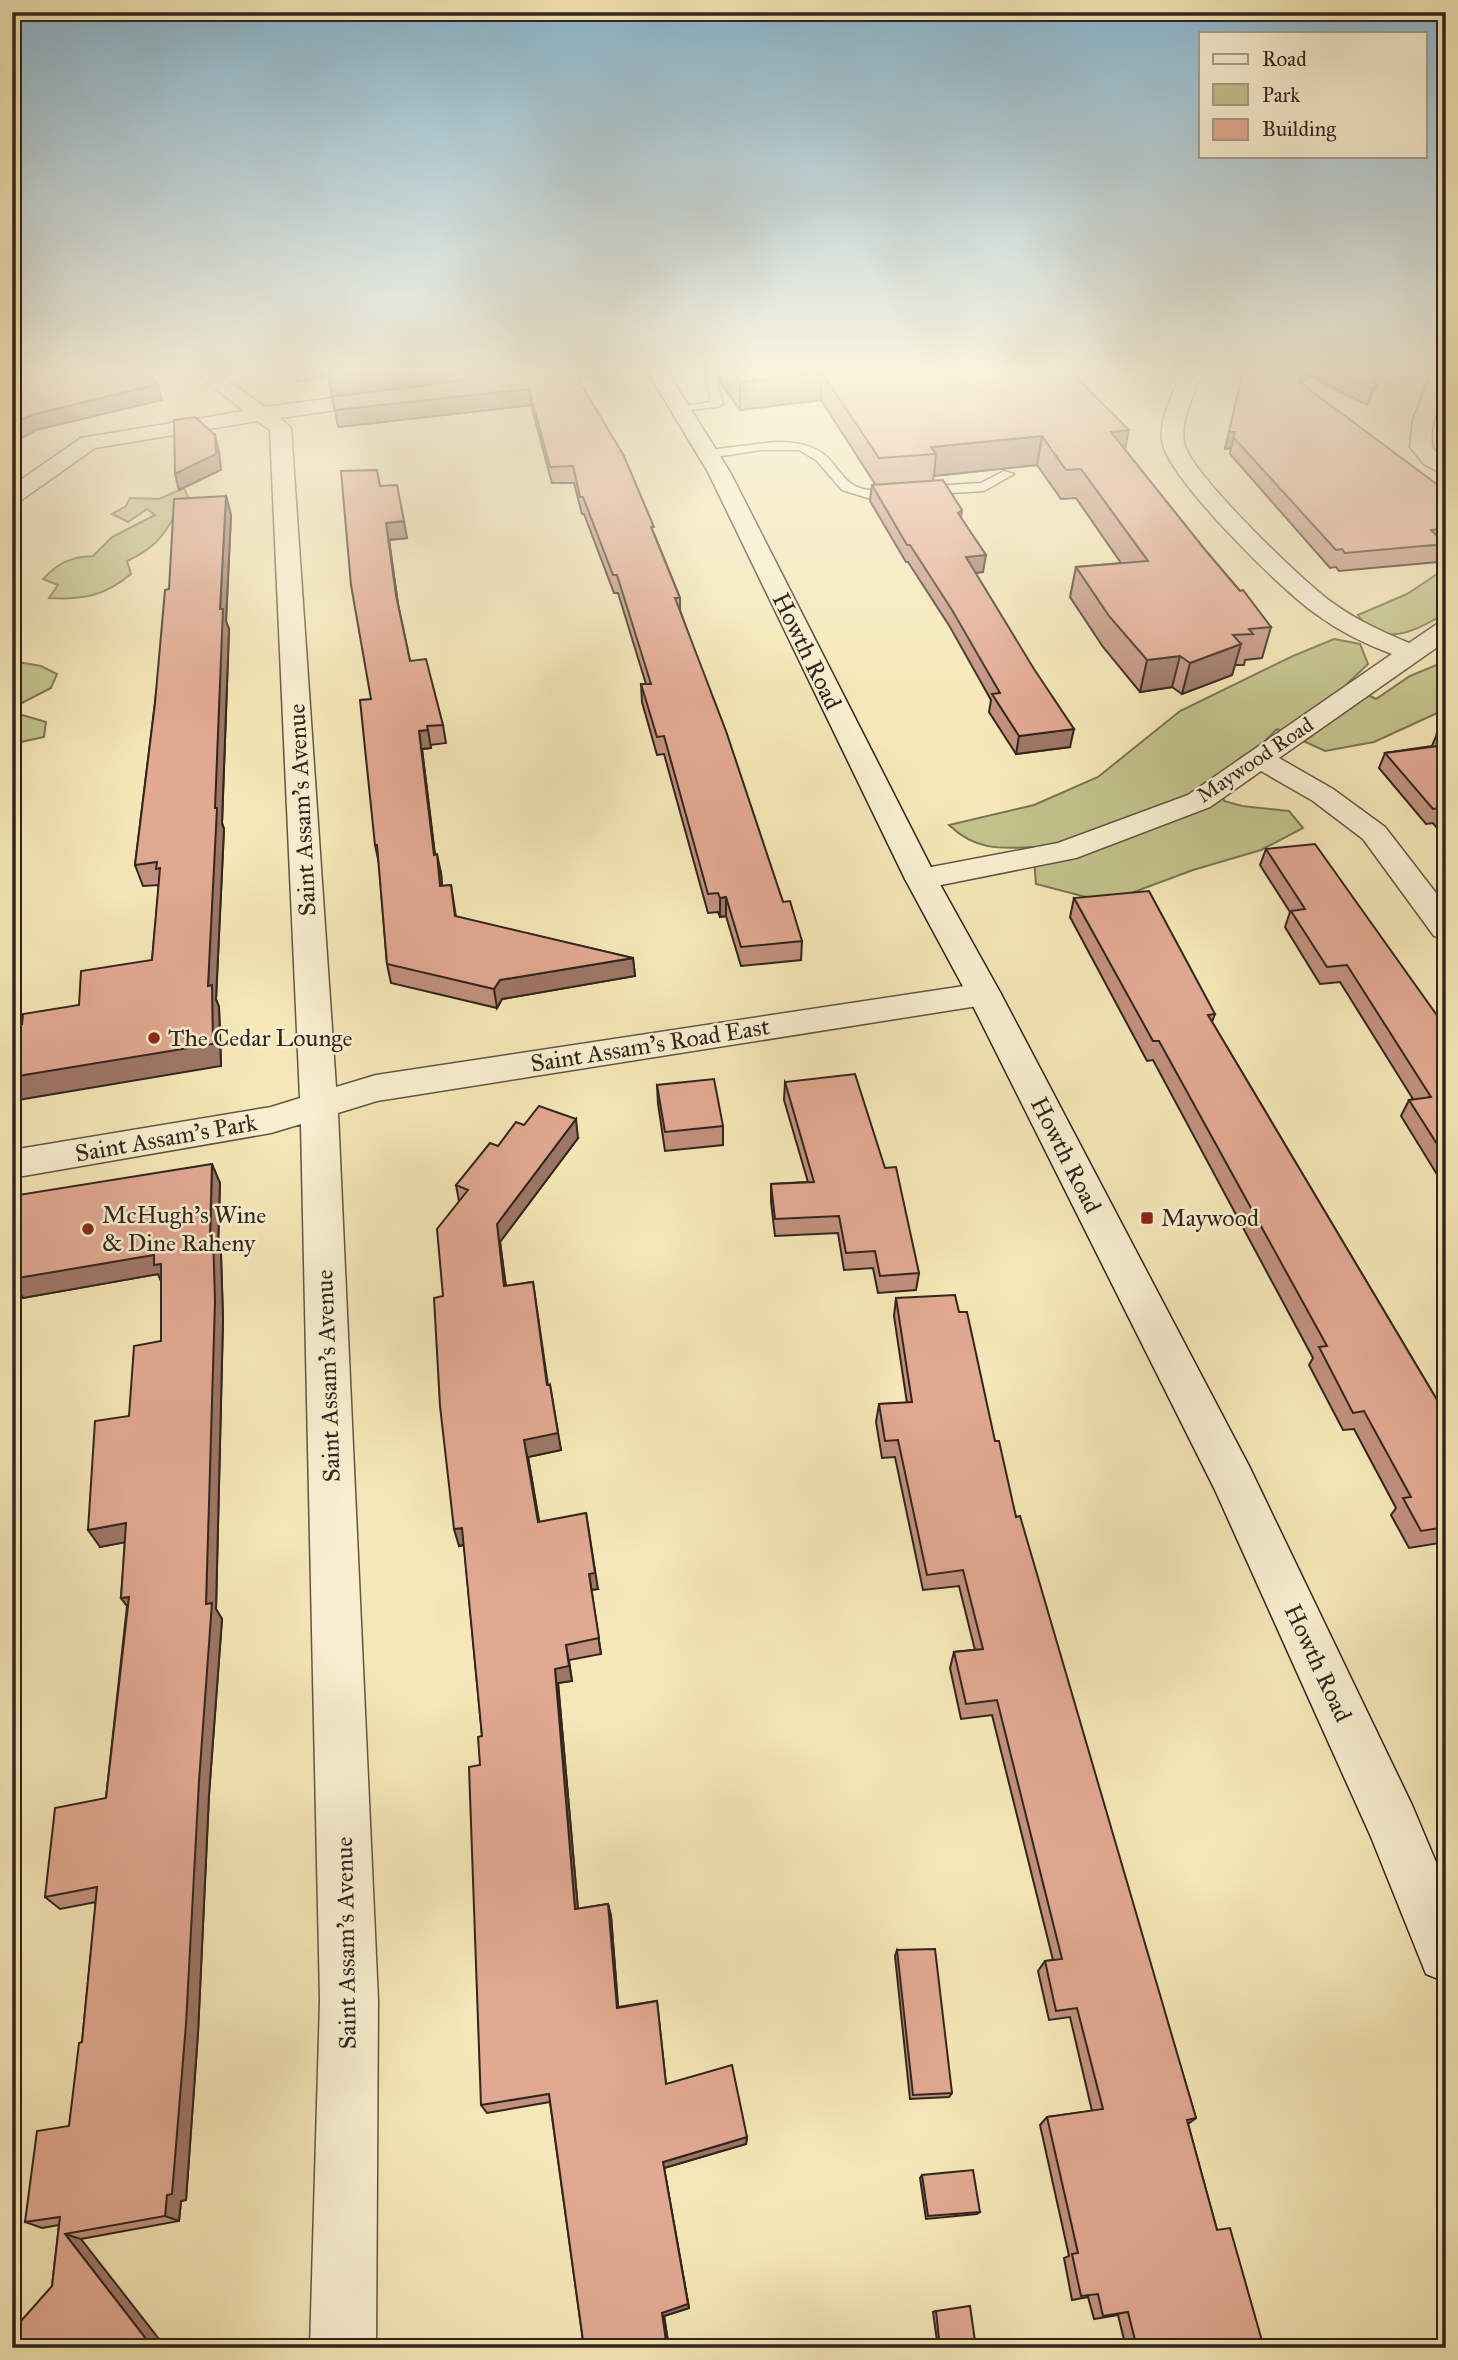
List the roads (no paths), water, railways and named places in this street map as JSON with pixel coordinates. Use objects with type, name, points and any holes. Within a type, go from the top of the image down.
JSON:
[{"type":"street","points":[[12,496],[34,481]]},
{"type":"street","name":"Saint Assam's Avenue","points":[[283,481],[319,1106],[349,2000],[343,2348]]},
{"type":"street","name":"Howth Road","points":[[723,481],[922,879],[984,994],[1233,1480],[1393,1824],[1446,1954]]},
{"type":"street","points":[[1199,481],[1214,500],[1322,607],[1358,629],[1413,653]]},
{"type":"street","name":"Maywood Road","points":[[922,879],[1065,850],[1199,801],[1446,629]]},
{"type":"street","points":[[1258,758],[1323,795],[1374,833],[1446,929]]},
{"type":"street","name":"Saint Assam's Road East","points":[[319,1106],[376,1088],[984,994]]},
{"type":"street","name":"Saint Assam's Park","points":[[12,1164],[271,1120],[319,1106]]},
{"type":"lane","points":[[837,481],[849,492],[868,494],[984,487],[995,481]]},
{"type":"place","name":"The Cedar Lounge","points":[[154,1038]]},
{"type":"place","name":"Maywood","points":[[1147,1218]]},
{"type":"place","name":"McHugh's Wine & Dine Raheny","points":[[88,1229]]}]
